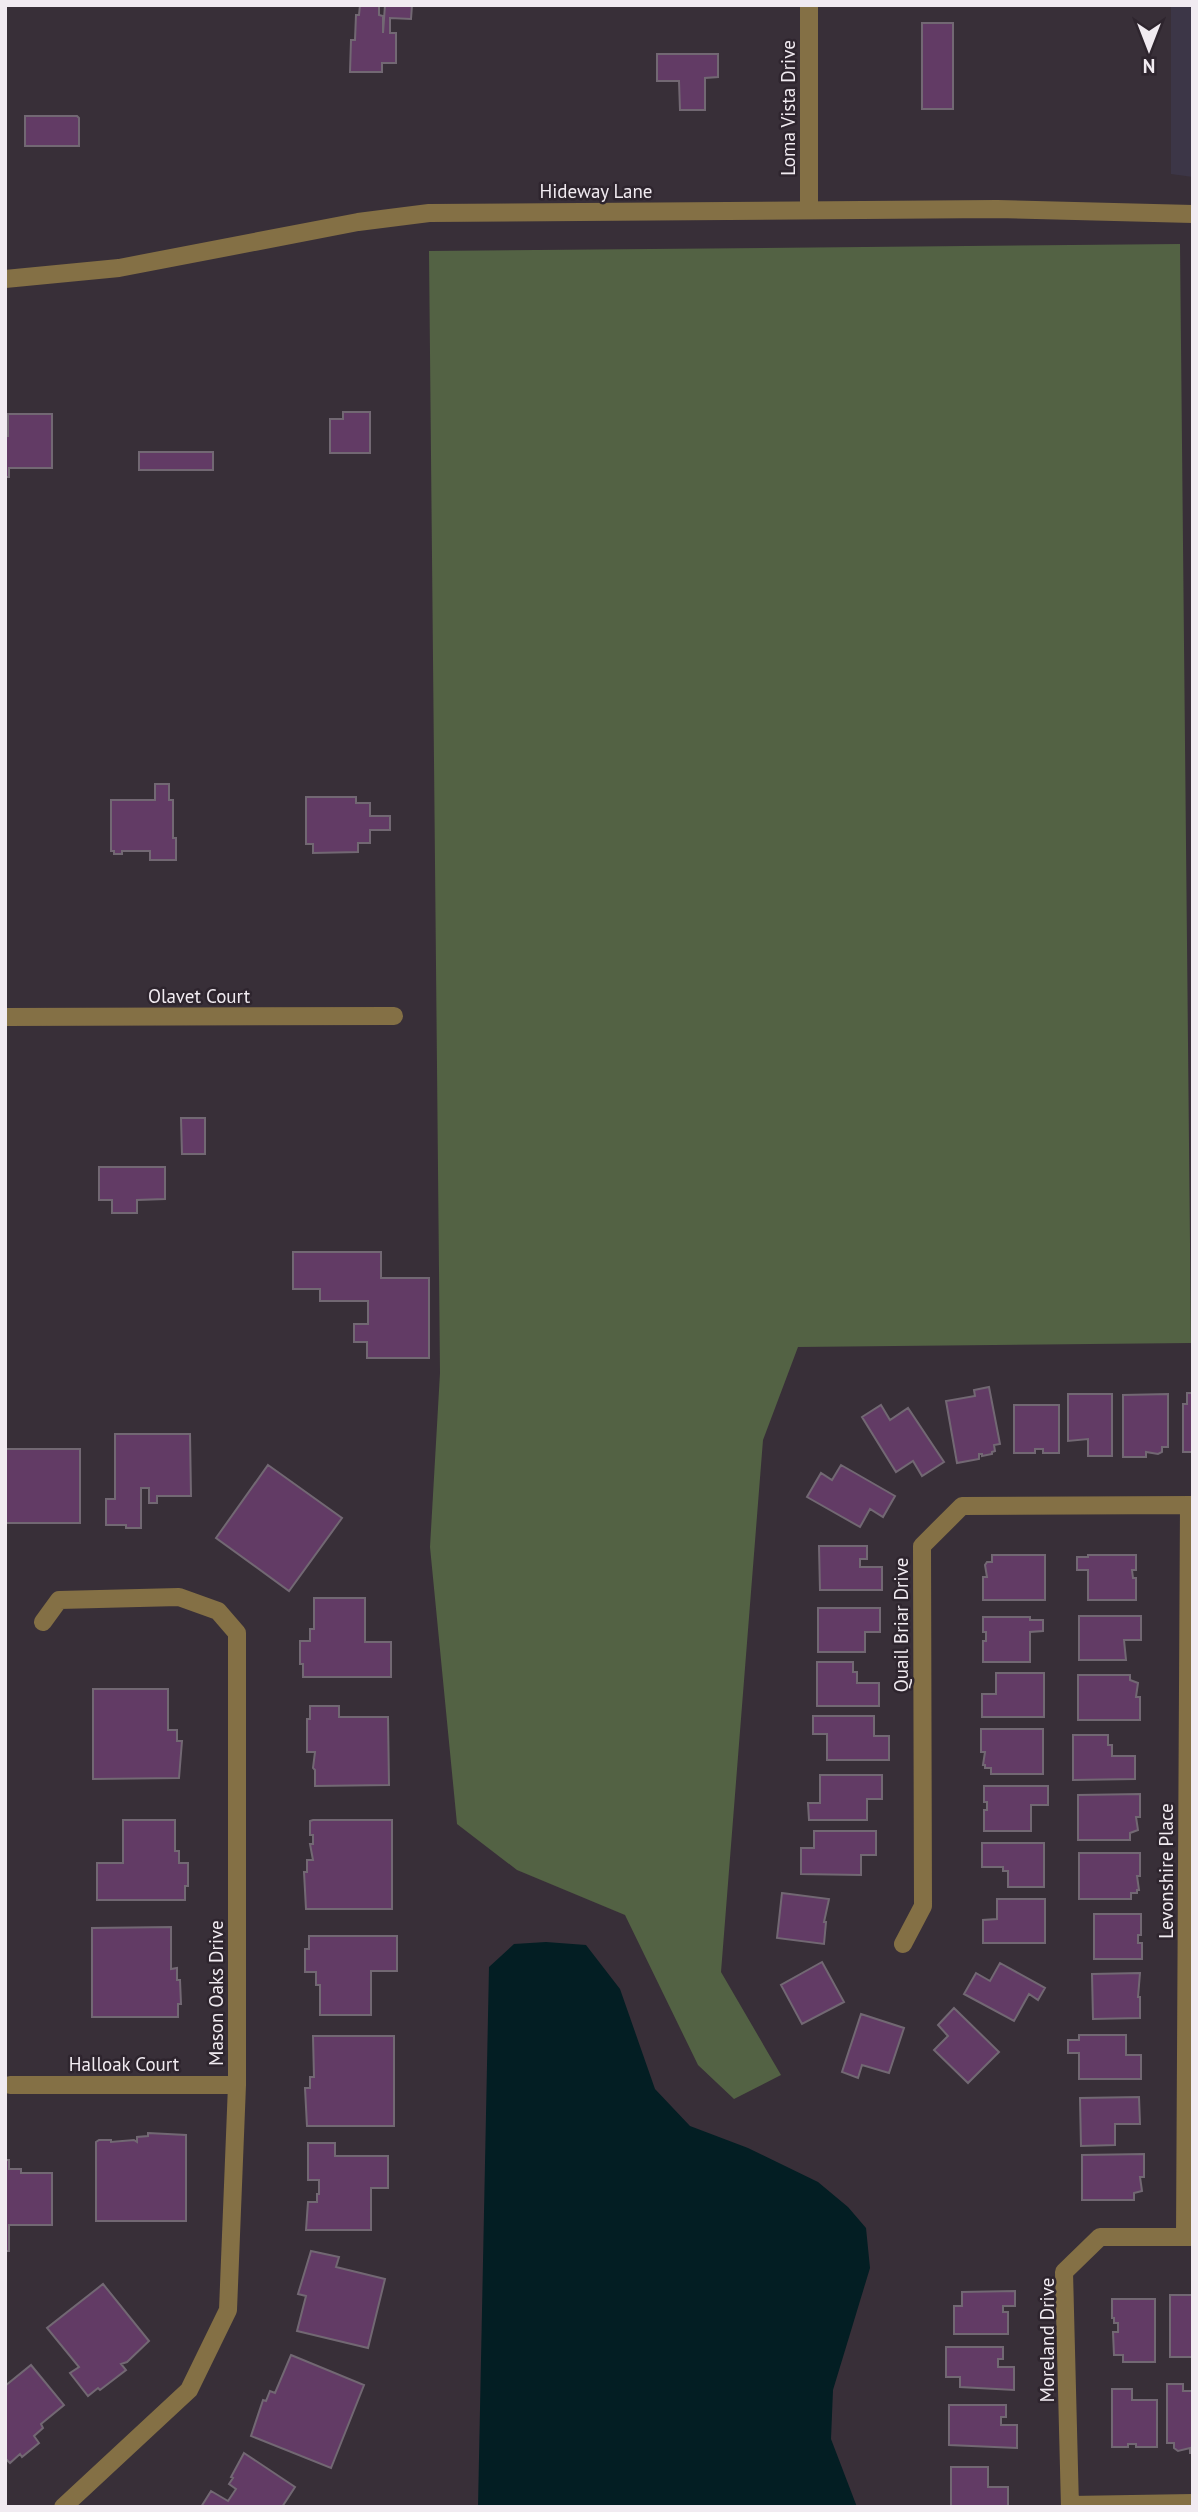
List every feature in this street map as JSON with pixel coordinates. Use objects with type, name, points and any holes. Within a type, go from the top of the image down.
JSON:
[{"type":"street","name":"Loma Vista Drive","points":[[809,5],[809,210]]},
{"type":"street","name":"Hideway Lane","points":[[5,279],[119,268],[358,222],[429,213],[997,209],[1193,214]]},
{"type":"street","name":"Olavet Court","points":[[5,1017],[394,1016]]},
{"type":"street","name":"Quail Briar Drive","points":[[903,1944],[923,1906],[922,1546],[962,1506],[1191,1505]]},
{"type":"street","name":"Levonshire Place","points":[[1189,2237],[1191,1505]]},
{"type":"street","name":"Mason Oaks Drive","points":[[43,1622],[59,1600],[179,1597],[218,1611],[237,1633],[237,2085],[228,2310],[189,2390],[63,2507]]},
{"type":"street","name":"Halloak Court","points":[[10,2084],[237,2085]]},
{"type":"street","name":"Moreland Drive","points":[[1070,2506],[1064,2272],[1100,2237],[1189,2237]]},
{"type":"street","points":[[1070,2506],[1193,2503]]},
{"type":"shaded area","points":[[1171,5],[1193,5],[1193,177],[1171,174]]},
{"type":"green space","points":[[1180,244],[1191,1343],[798,1347],[763,1440],[721,1972],[781,2075],[734,2099],[698,2065],[625,1915],[517,1870],[457,1824],[430,1547],[440,1373],[429,251]]},
{"type":"water","points":[[546,1942],[586,1945],[620,1989],[655,2089],[690,2126],[748,2148],[818,2182],[848,2207],[866,2228],[870,2268],[833,2390],[831,2439],[857,2507],[478,2507],[489,1967],[514,1944]]},
{"type":"building","points":[[360,5],[379,5],[379,15],[383,16],[383,33],[385,5],[412,5],[411,19],[390,18],[390,33],[396,33],[396,63],[382,63],[382,72],[350,72],[351,40],[355,40],[356,15],[359,15]]},
{"type":"building","points":[[922,23],[953,23],[953,109],[922,109]]},
{"type":"building","points":[[657,54],[718,54],[718,77],[705,78],[705,110],[680,110],[679,81],[657,81]]},
{"type":"building","points":[[25,116],[77,116],[79,146],[25,146]]},
{"type":"building","points":[[343,412],[370,412],[370,453],[330,453],[330,419],[343,419]]},
{"type":"building","points":[[8,414],[52,414],[52,468],[9,468],[9,477],[5,477]]},
{"type":"building","points":[[139,452],[213,452],[213,470],[139,470]]},
{"type":"building","points":[[155,784],[169,784],[169,800],[173,800],[176,860],[150,860],[150,851],[122,851],[122,854],[114,854],[114,851],[111,851],[111,800],[155,800]]},
{"type":"building","points":[[306,797],[356,797],[356,803],[370,803],[370,816],[390,816],[390,830],[370,830],[370,843],[358,843],[358,852],[313,853],[313,844],[306,844]]},
{"type":"building","points":[[181,1118],[205,1118],[205,1154],[182,1154]]},
{"type":"building","points":[[99,1167],[165,1167],[165,1199],[137,1200],[137,1213],[112,1213],[112,1200],[99,1200]]},
{"type":"building","points":[[293,1252],[381,1252],[381,1278],[429,1278],[429,1358],[367,1358],[367,1342],[354,1342],[354,1324],[368,1324],[368,1301],[320,1301],[320,1289],[293,1289]]},
{"type":"building","points":[[989,1387],[1000,1444],[994,1445],[995,1451],[992,1454],[979,1454],[979,1459],[957,1463],[946,1401],[975,1396],[974,1390]]},
{"type":"building","points":[[1187,1393],[1193,1393],[1193,1452],[1183,1452],[1183,1404],[1187,1404]]},
{"type":"building","points":[[1068,1394],[1112,1394],[1112,1456],[1088,1456],[1088,1439],[1068,1441]]},
{"type":"building","points":[[1168,1394],[1168,1447],[1162,1447],[1162,1452],[1158,1454],[1146,1452],[1146,1457],[1123,1457],[1123,1395]]},
{"type":"building","points":[[881,1405],[890,1420],[908,1408],[944,1462],[922,1476],[913,1461],[896,1472],[862,1417]]},
{"type":"building","points":[[1014,1405],[1059,1405],[1059,1453],[1043,1453],[1043,1449],[1035,1449],[1035,1453],[1014,1453]]},
{"type":"building","points":[[115,1434],[190,1434],[191,1496],[157,1496],[157,1503],[149,1503],[149,1488],[141,1488],[141,1528],[106,1525],[106,1499],[115,1499]]},
{"type":"building","points":[[5,1449],[80,1449],[80,1523],[5,1523]]},
{"type":"building","points":[[268,1465],[342,1518],[289,1591],[216,1538]]},
{"type":"building","points":[[841,1465],[895,1496],[883,1517],[870,1509],[860,1527],[807,1497],[821,1473],[832,1480]]},
{"type":"building","points":[[819,1546],[867,1546],[867,1559],[860,1559],[860,1567],[882,1567],[882,1590],[820,1590]]},
{"type":"building","points":[[992,1555],[1045,1555],[1045,1600],[983,1600],[983,1577],[987,1577],[985,1565],[992,1562]]},
{"type":"building","points":[[1136,1555],[1136,1570],[1132,1570],[1133,1578],[1136,1578],[1136,1600],[1088,1600],[1088,1570],[1077,1570],[1077,1557]]},
{"type":"building","points":[[314,1598],[365,1598],[365,1642],[391,1642],[391,1677],[303,1677],[300,1641],[310,1641],[310,1629],[314,1629]]},
{"type":"building","points":[[818,1608],[880,1608],[880,1632],[865,1632],[865,1652],[818,1652]]},
{"type":"building","points":[[1079,1616],[1141,1616],[1141,1640],[1124,1640],[1126,1660],[1079,1660]]},
{"type":"building","points":[[983,1617],[1030,1617],[1030,1620],[1043,1620],[1043,1631],[1030,1632],[1030,1662],[983,1662],[986,1632],[983,1632]]},
{"type":"building","points":[[817,1662],[853,1662],[857,1683],[879,1683],[879,1706],[817,1706]]},
{"type":"building","points":[[996,1673],[1044,1673],[1044,1717],[982,1717],[982,1694],[996,1694]]},
{"type":"building","points":[[1078,1675],[1130,1675],[1130,1680],[1138,1683],[1136,1697],[1140,1697],[1140,1720],[1078,1720]]},
{"type":"building","points":[[93,1689],[168,1689],[168,1730],[177,1730],[177,1741],[182,1741],[179,1778],[93,1779]]},
{"type":"building","points":[[310,1706],[339,1706],[339,1717],[388,1717],[389,1785],[315,1786],[315,1752],[307,1752],[307,1719],[310,1719]]},
{"type":"building","points":[[813,1716],[874,1716],[874,1736],[889,1736],[889,1760],[827,1760],[827,1734],[813,1734]]},
{"type":"building","points":[[981,1729],[1043,1729],[1043,1774],[991,1774],[991,1768],[985,1768],[983,1765],[985,1752],[981,1752]]},
{"type":"building","points":[[1073,1735],[1108,1735],[1112,1756],[1135,1756],[1135,1779],[1073,1780]]},
{"type":"building","points":[[820,1775],[882,1775],[882,1799],[867,1799],[867,1820],[809,1820],[808,1803],[820,1803]]},
{"type":"building","points":[[984,1786],[1048,1786],[1048,1805],[1031,1805],[1031,1831],[984,1831],[984,1810],[987,1810],[987,1802],[984,1802]]},
{"type":"building","points":[[1140,1794],[1140,1817],[1136,1817],[1138,1830],[1130,1833],[1130,1840],[1078,1840],[1078,1795]]},
{"type":"building","points":[[123,1820],[175,1820],[175,1851],[179,1851],[179,1863],[188,1863],[185,1900],[97,1900],[97,1863],[123,1863]]},
{"type":"building","points":[[392,1820],[392,1909],[306,1909],[304,1872],[307,1872],[307,1860],[313,1860],[310,1821]]},
{"type":"building","points":[[814,1831],[876,1831],[876,1855],[861,1855],[861,1875],[801,1874],[801,1848],[814,1848]]},
{"type":"building","points":[[982,1843],[1044,1843],[1044,1887],[1008,1887],[1008,1871],[1003,1871],[1003,1867],[982,1867]]},
{"type":"building","points":[[1079,1853],[1140,1853],[1140,1876],[1137,1876],[1139,1890],[1137,1893],[1131,1893],[1131,1899],[1079,1899]]},
{"type":"building","points":[[782,1893],[829,1899],[824,1922],[824,1944],[777,1938]]},
{"type":"building","points":[[997,1899],[1045,1899],[1045,1943],[983,1943],[983,1920],[997,1919]]},
{"type":"building","points":[[1094,1914],[1141,1914],[1141,1935],[1138,1935],[1138,1943],[1142,1943],[1142,1959],[1094,1959]]},
{"type":"building","points":[[171,1927],[171,1969],[177,1968],[177,1980],[180,1980],[181,2004],[178,2004],[178,2017],[92,2017],[92,1928]]},
{"type":"building","points":[[309,1936],[397,1936],[397,1971],[371,1971],[371,2015],[320,2015],[320,1985],[316,1985],[316,1972],[305,1972],[305,1949],[309,1949]]},
{"type":"building","points":[[822,1962],[844,2002],[802,2024],[781,1985]]},
{"type":"building","points":[[1000,1963],[1045,1988],[1038,2000],[1029,1994],[1014,2021],[964,1994],[976,1973],[990,1981]]},
{"type":"building","points":[[1140,1973],[1140,2018],[1093,2019],[1092,1974]]},
{"type":"building","points":[[954,2008],[999,2052],[968,2083],[934,2050],[948,2036],[938,2025]]},
{"type":"building","points":[[861,2014],[904,2028],[889,2073],[862,2065],[858,2078],[842,2072]]},
{"type":"building","points":[[1079,2035],[1126,2035],[1126,2055],[1141,2055],[1141,2079],[1079,2079],[1079,2053],[1068,2053],[1068,2040],[1079,2040]]},
{"type":"building","points":[[313,2036],[394,2036],[394,2126],[307,2126],[305,2088],[310,2088],[310,2077],[314,2077]]},
{"type":"building","points":[[1139,2097],[1140,2124],[1115,2124],[1115,2145],[1081,2146],[1080,2098]]},
{"type":"building","points":[[148,2133],[186,2135],[186,2221],[96,2221],[96,2142],[137,2142],[137,2137],[148,2136]]},
{"type":"building","points":[[308,2143],[335,2143],[335,2156],[388,2156],[388,2188],[371,2188],[371,2230],[306,2230],[308,2202],[317,2202],[319,2194],[319,2180],[308,2180]]},
{"type":"building","points":[[1144,2154],[1144,2177],[1140,2177],[1142,2191],[1134,2193],[1134,2200],[1082,2200],[1082,2155]]},
{"type":"building","points":[[5,2160],[9,2160],[9,2169],[21,2169],[21,2173],[52,2173],[52,2225],[9,2225],[9,2251],[5,2251]]},
{"type":"building","points":[[311,2251],[339,2257],[336,2267],[385,2279],[368,2348],[297,2331],[306,2296],[298,2294]]},
{"type":"building","points":[[103,2284],[149,2341],[127,2362],[121,2364],[126,2370],[88,2396],[70,2373],[79,2367],[47,2328]]},
{"type":"building","points":[[1015,2291],[1015,2306],[1003,2306],[1003,2312],[1008,2312],[1008,2334],[954,2334],[954,2306],[962,2306],[962,2292]]},
{"type":"building","points":[[1170,2295],[1193,2295],[1193,2357],[1170,2357]]},
{"type":"building","points":[[1112,2299],[1155,2299],[1155,2362],[1123,2362],[1123,2355],[1114,2355],[1113,2332],[1118,2332],[1118,2323],[1114,2323],[1112,2318]]},
{"type":"building","points":[[946,2347],[1003,2347],[1003,2359],[998,2359],[998,2367],[1014,2367],[1014,2390],[960,2387],[960,2377],[946,2377]]},
{"type":"building","points":[[291,2355],[364,2385],[331,2468],[251,2436],[263,2400],[266,2401],[270,2391],[275,2393]]},
{"type":"building","points":[[31,2365],[64,2405],[41,2424],[43,2428],[34,2436],[39,2443],[10,2463],[5,2458],[5,2386]]},
{"type":"building","points":[[1167,2384],[1183,2384],[1183,2391],[1193,2391],[1193,2453],[1190,2453],[1190,2448],[1178,2451],[1174,2448],[1174,2443],[1167,2443]]},
{"type":"building","points":[[1112,2389],[1132,2389],[1132,2400],[1157,2400],[1157,2447],[1136,2447],[1136,2444],[1128,2444],[1128,2447],[1112,2447]]},
{"type":"building","points":[[949,2405],[1006,2405],[1006,2417],[1001,2417],[1001,2425],[1017,2425],[1017,2448],[949,2445]]},
{"type":"building","points":[[244,2453],[295,2487],[282,2507],[201,2507],[211,2491],[228,2501],[236,2489],[229,2484],[233,2478],[231,2477]]},
{"type":"building","points":[[951,2467],[988,2467],[988,2487],[1008,2487],[1008,2507],[951,2507]]}]
